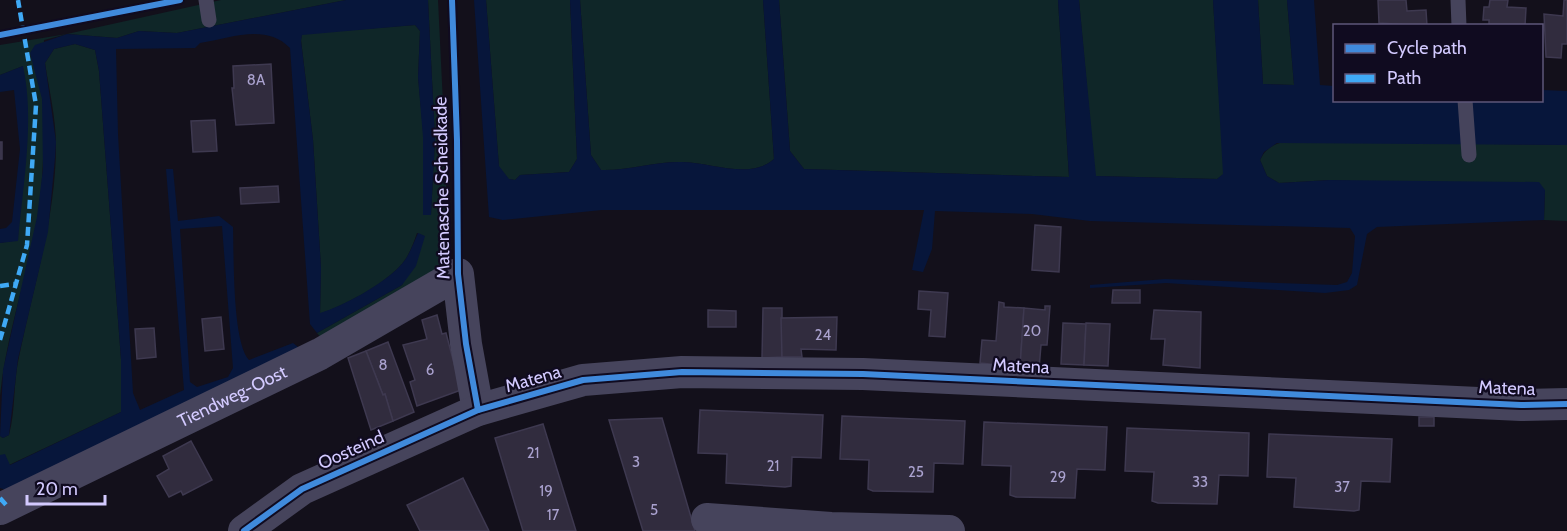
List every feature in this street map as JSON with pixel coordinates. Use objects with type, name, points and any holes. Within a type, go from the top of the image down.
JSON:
[{"type":"street","name":"Matenasche Scheidkade","points":[[458,274],[466,344],[478,410]]},
{"type":"street","name":"Tiendweg-Oost","points":[[0,509],[320,354],[458,274]]},
{"type":"street","name":"Matena","points":[[478,410],[582,380],[682,372],[863,374],[1521,405],[1567,404]]},
{"type":"street","name":"Oosteind","points":[[244,531],[302,489],[478,410]]},
{"type":"street","points":[[707,519],[831,529],[950,531]]},
{"type":"lane","points":[[206,0],[209,20]]},
{"type":"lane","points":[[1458,0],[1460,24]]},
{"type":"lane","points":[[1465,102],[1469,155]]},
{"type":"green space","points":[[221,0],[346,0],[177,33],[139,31],[117,38],[67,34]]},
{"type":"green space","points":[[428,0],[438,0],[446,166],[446,210],[438,274],[325,342],[317,333],[402,285],[424,236],[417,233],[403,262],[383,281],[351,300],[320,314],[321,268],[313,140],[302,34],[415,25],[420,31],[418,77],[431,214],[435,139]]},
{"type":"green space","points":[[486,0],[570,0],[577,159],[569,172],[520,175],[515,180],[508,179],[499,167]]},
{"type":"green space","points":[[580,0],[763,0],[774,159],[753,169],[679,162],[601,170],[591,155]]},
{"type":"green space","points":[[779,0],[1058,0],[1069,177],[804,169],[790,151]]},
{"type":"green space","points":[[1079,0],[1213,0],[1224,174],[1217,179],[1095,176]]},
{"type":"green space","points":[[1258,0],[1287,0],[1294,85],[1263,84]]},
{"type":"green space","points":[[67,34],[44,40],[41,193],[34,238],[7,350],[0,396],[0,243],[18,240],[23,66],[0,75],[0,45]]},
{"type":"green space","points":[[75,44],[95,50],[99,71],[121,359],[121,412],[9,465],[5,455],[0,455],[0,436],[3,438],[9,435],[13,416],[17,367],[43,252],[55,172],[55,124],[45,63],[54,49]]},
{"type":"green space","points":[[1288,141],[1567,145],[1567,221],[1544,220],[1545,190],[1330,180],[1279,183],[1267,176],[1260,160],[1271,147]]},
{"type":"water","points":[[346,0],[428,0],[435,139],[431,215],[423,215],[423,137],[418,77],[420,31],[415,25],[302,35],[301,41],[313,140],[321,268],[320,313],[363,294],[393,273],[406,259],[418,233],[425,236],[416,266],[402,285],[317,333],[310,324],[290,48],[281,40],[270,36],[248,34],[200,43],[195,48],[116,49],[118,134],[133,393],[140,410],[184,390],[166,169],[173,169],[178,221],[219,216],[233,227],[239,336],[249,360],[293,343],[298,347],[294,355],[119,434],[117,439],[9,491],[0,488],[0,455],[5,454],[10,465],[121,412],[121,359],[99,71],[95,50],[75,44],[54,49],[45,63],[56,142],[48,232],[18,359],[9,435],[3,438],[0,436],[3,370],[37,217],[43,169],[42,99],[30,53],[35,45],[67,34],[117,38],[139,31],[177,33]],"holes":[[[222,226],[233,368],[228,377],[197,387],[190,382],[180,229]]]},
{"type":"water","points":[[474,0],[486,0],[499,166],[509,179],[515,180],[520,175],[569,172],[577,159],[570,0],[580,0],[591,155],[601,170],[679,162],[753,169],[774,159],[763,0],[779,0],[790,151],[804,169],[1069,177],[1058,0],[1079,0],[1096,176],[1217,179],[1223,174],[1213,0],[1258,0],[1263,84],[1294,85],[1287,0],[1314,0],[1320,85],[1333,86],[1333,102],[1543,102],[1543,90],[1567,91],[1567,145],[1277,143],[1264,152],[1260,160],[1267,176],[1279,183],[1330,180],[1539,182],[1545,190],[1544,220],[1377,227],[1367,234],[1357,285],[1349,290],[1325,293],[1166,283],[1090,288],[1090,285],[1165,279],[1337,285],[1347,282],[1352,273],[1355,236],[1350,228],[1090,221],[1032,214],[935,211],[932,249],[923,272],[912,270],[924,210],[602,210],[503,220],[489,217]]},
{"type":"water","points":[[23,66],[28,130],[18,241],[0,243],[0,229],[6,228],[12,222],[20,149],[14,90],[0,92],[0,75]]},
{"type":"building","points":[[1378,0],[1406,0],[1407,11],[1426,10],[1427,24],[1379,23]]},
{"type":"building","points":[[1490,0],[1508,0],[1507,7],[1526,8],[1525,24],[1489,24],[1489,20],[1483,20],[1484,7],[1489,7]]},
{"type":"building","points":[[1564,0],[1567,0],[1567,44],[1562,44],[1561,58],[1546,57],[1544,14],[1563,16]]},
{"type":"building","points":[[271,64],[274,123],[236,125],[232,88],[234,88],[233,66]]},
{"type":"building","points":[[215,120],[217,151],[193,152],[191,121]]},
{"type":"building","points":[[0,142],[2,142],[2,159],[0,159]]},
{"type":"building","points":[[278,186],[279,202],[241,204],[240,188]]},
{"type":"building","points":[[1035,225],[1061,227],[1059,272],[1032,270]]},
{"type":"building","points":[[1113,290],[1140,290],[1140,303],[1112,303]]},
{"type":"building","points":[[919,291],[948,293],[945,337],[929,336],[931,310],[918,309]]},
{"type":"building","points":[[999,302],[1004,303],[1004,307],[1024,308],[1020,367],[980,363],[982,340],[996,341]]},
{"type":"building","points":[[1045,306],[1050,306],[1047,345],[1041,345],[1039,369],[1020,367],[1024,308],[1045,310]]},
{"type":"building","points":[[763,308],[782,308],[782,357],[762,358]]},
{"type":"building","points":[[708,310],[736,311],[736,327],[708,327]]},
{"type":"building","points":[[1154,310],[1201,312],[1200,368],[1163,365],[1165,339],[1151,339]]},
{"type":"building","points":[[437,315],[442,334],[446,333],[461,390],[417,406],[410,382],[415,380],[403,345],[427,339],[422,320]]},
{"type":"building","points":[[221,317],[224,349],[205,351],[202,319]]},
{"type":"building","points":[[837,317],[836,350],[801,349],[802,357],[782,357],[781,318]]},
{"type":"building","points":[[1063,323],[1086,324],[1084,365],[1061,364]]},
{"type":"building","points":[[1086,323],[1110,324],[1108,366],[1084,365]]},
{"type":"building","points":[[154,328],[156,357],[137,359],[135,329]]},
{"type":"building","points":[[388,342],[414,412],[393,421],[385,394],[383,395],[366,351]]},
{"type":"building","points":[[366,351],[383,395],[385,394],[393,421],[371,430],[348,358]]},
{"type":"building","points":[[700,410],[823,415],[821,458],[792,457],[791,486],[726,483],[727,454],[698,453]]},
{"type":"building","points":[[842,416],[965,421],[963,464],[934,463],[933,492],[873,491],[868,489],[869,460],[840,459]]},
{"type":"building","points":[[1419,417],[1434,417],[1434,426],[1419,426]]},
{"type":"building","points":[[662,418],[695,531],[643,531],[609,420]]},
{"type":"building","points":[[984,422],[1107,427],[1105,470],[1077,469],[1075,498],[1010,495],[1011,466],[982,465]]},
{"type":"building","points":[[543,424],[576,531],[523,531],[495,438]]},
{"type":"building","points":[[1127,428],[1249,433],[1248,476],[1219,475],[1217,504],[1152,501],[1154,472],[1125,471]]},
{"type":"building","points":[[1269,434],[1392,439],[1390,482],[1361,481],[1359,510],[1294,507],[1296,478],[1267,477]]},
{"type":"building","points":[[191,441],[212,480],[183,495],[181,491],[169,497],[157,476],[169,469],[163,456]]},
{"type":"building","points":[[463,478],[489,531],[420,531],[407,505]]},
{"type":"marked path","points":[[0,340],[27,245],[36,105],[18,0]]},
{"type":"marked path","points":[[0,286],[14,284]]},
{"type":"marked path","points":[[0,498],[7,506]]},
{"type":"cycle path","points":[[0,35],[180,0]]},
{"type":"cycle path","points":[[452,0],[457,140],[458,274],[466,344],[478,410]]},
{"type":"cycle path","points":[[244,531],[302,489],[478,410],[583,380],[682,372],[863,374],[1521,405],[1567,404]]}]
